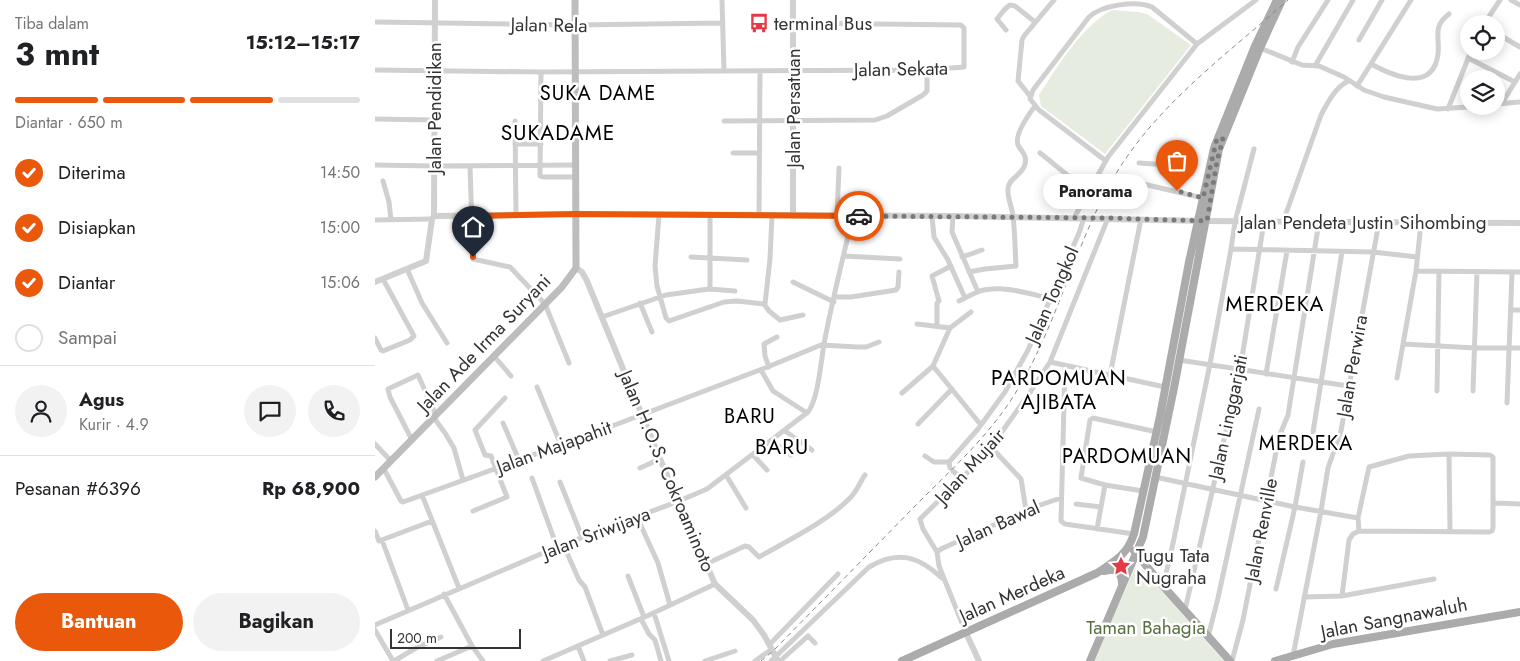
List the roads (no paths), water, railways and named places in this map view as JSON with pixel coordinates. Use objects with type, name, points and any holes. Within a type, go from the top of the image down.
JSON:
[{"type":"main road","name":"Jalan Ade Irma Suryani","points":[[375,478],[545,304],[576,268],[575,0]]},
{"type":"main road","points":[[1231,112],[1255,46],[1277,0]]},
{"type":"main road","points":[[1133,550],[1143,537],[1155,480],[1164,417],[1165,387],[1203,198],[1220,138],[1282,0]]},
{"type":"main road","points":[[1090,661],[1122,588],[1133,550],[1134,534],[1145,480],[1180,356],[1207,221],[1220,138]]},
{"type":"main road","points":[[1184,289],[1193,291]]},
{"type":"main road","points":[[1172,350],[1180,356]]},
{"type":"main road","points":[[1145,480],[1155,480]]},
{"type":"main road","points":[[1133,550],[1231,661]]},
{"type":"main road","name":"Jalan Merdeka","points":[[902,661],[1097,573],[1133,550]]},
{"type":"main road","points":[[1097,573],[1113,569],[1117,571],[1122,579],[1122,588]]},
{"type":"main road","name":"Jalan Sangnawaluh","points":[[1275,661],[1333,644],[1520,612]]},
{"type":"street","name":"Jalan Pendidikan","points":[[407,269],[427,259],[433,218],[435,0]]},
{"type":"street","points":[[722,0],[724,72]]},
{"type":"street","name":"Jalan Persatuan","points":[[793,0],[793,215]]},
{"type":"street","points":[[1054,0],[1022,40],[1018,78],[1035,106],[1106,161]]},
{"type":"street","points":[[1073,218],[1106,161],[1197,44],[1256,0]]},
{"type":"street","points":[[1292,62],[1298,48],[1328,0]]},
{"type":"street","points":[[1315,66],[1353,0]]},
{"type":"street","points":[[1359,40],[1382,0]]},
{"type":"street","points":[[1357,86],[1411,0]]},
{"type":"street","points":[[1490,15],[1500,0]]},
{"type":"street","points":[[1511,0],[1520,6]]},
{"type":"street","points":[[1030,96],[1089,17],[1106,8],[1139,4],[1148,5],[1197,44]]},
{"type":"street","points":[[1006,30],[997,19],[1010,5],[1015,6],[1035,22]]},
{"type":"street","points":[[1371,64],[1406,79],[1422,76],[1431,71],[1435,66],[1438,53],[1438,26],[1442,19],[1449,14]]},
{"type":"street","name":"Jalan Rela","points":[[375,22],[575,25],[723,23]]},
{"type":"street","name":"Jalan Sekata","points":[[375,70],[724,72],[927,70],[964,67],[964,28],[961,24],[794,23]]},
{"type":"street","points":[[1505,38],[1520,47]]},
{"type":"street","points":[[1260,48],[1292,62],[1315,66],[1344,77],[1357,86],[1384,97],[1427,107],[1460,108]]},
{"type":"street","points":[[1448,109],[1468,60]]},
{"type":"street","points":[[1473,60],[1515,82]]},
{"type":"street","points":[[724,121],[875,120],[887,116],[923,95],[927,91],[927,70]]},
{"type":"street","points":[[759,215],[760,71]]},
{"type":"street","points":[[541,72],[540,174],[542,177],[575,177]]},
{"type":"street","points":[[1505,96],[1520,74]]},
{"type":"street","points":[[1283,222],[1321,116],[1328,102],[1340,86],[1348,81]]},
{"type":"street","points":[[1505,103],[1520,102]]},
{"type":"street","points":[[969,272],[985,268],[1016,266],[1013,217],[1008,188],[1010,182],[1024,169],[1026,162],[1024,152],[1018,147],[1016,141],[1022,124],[1035,106]]},
{"type":"street","points":[[375,119],[434,120]]},
{"type":"street","points":[[515,121],[516,216]]},
{"type":"street","points":[[515,144],[541,144]]},
{"type":"street","points":[[1163,586],[1210,364],[1235,222],[1254,149]]},
{"type":"street","points":[[733,153],[759,153]]},
{"type":"street","points":[[1040,153],[1067,173],[1073,181],[1088,190]]},
{"type":"street","points":[[1139,163],[1182,168],[1177,191]]},
{"type":"street","points":[[375,164],[433,166],[575,165]]},
{"type":"street","points":[[470,166],[473,259],[510,267],[545,304],[569,363]]},
{"type":"street","points":[[837,215],[839,168]]},
{"type":"street","points":[[1122,179],[1203,198]]},
{"type":"street","points":[[383,182],[389,202],[391,220]]},
{"type":"street","name":"Jalan Pendeta Justin Sihombing","points":[[433,218],[576,214],[837,215],[1108,218],[1235,222],[1520,223]]},
{"type":"street","points":[[659,215],[655,266],[660,297],[666,318],[669,321],[724,302],[737,301],[764,304],[780,320],[803,315]]},
{"type":"street","points":[[709,289],[710,215]]},
{"type":"street","points":[[764,304],[766,302],[770,259],[772,215]]},
{"type":"street","points":[[761,370],[773,391],[807,413],[812,406],[853,216]]},
{"type":"street","points":[[932,216],[933,236],[951,266],[965,298]]},
{"type":"street","points":[[953,216],[952,232],[978,292]]},
{"type":"street","points":[[375,220],[433,218]]},
{"type":"street","name":"Jalan Tongkol","points":[[950,467],[1005,392],[1028,350],[1084,218]]},
{"type":"street","name":"Jalan Mujair","points":[[966,632],[939,566],[937,552],[923,529],[920,519],[991,447],[1050,362],[1108,218]]},
{"type":"street","points":[[1109,375],[1141,219]]},
{"type":"street","name":"Jalan Linggarjati","points":[[1185,611],[1240,370],[1264,222]]},
{"type":"street","name":"Jalan Renville","points":[[1231,661],[1243,620],[1279,437],[1288,415],[1319,222]]},
{"type":"street","name":"Jalan Perwira","points":[[1293,656],[1328,468],[1341,431],[1379,222]]},
{"type":"street","points":[[1397,378],[1416,271],[1421,223]]},
{"type":"street","points":[[1231,249],[1373,252],[1417,257]]},
{"type":"street","points":[[962,257],[982,250]]},
{"type":"street","points":[[1266,374],[1287,251]]},
{"type":"street","points":[[1313,432],[1342,252]]},
{"type":"street","points":[[844,256],[900,259]]},
{"type":"street","points":[[691,257],[747,260]]},
{"type":"street","points":[[937,326],[937,303],[939,301],[933,276],[951,266]]},
{"type":"street","name":"Jalan H.O.S. Cokroaminoto","points":[[576,268],[587,281],[660,459],[715,584],[753,620],[771,647],[776,660]]},
{"type":"street","points":[[375,282],[407,269],[422,303],[447,343]]},
{"type":"street","points":[[1416,271],[1520,272]]},
{"type":"street","points":[[1437,390],[1439,271]]},
{"type":"street","points":[[793,282],[834,299],[897,290],[899,272]]},
{"type":"street","points":[[1473,390],[1477,272]]},
{"type":"street","points":[[1507,403],[1512,272]]},
{"type":"street","points":[[375,353],[410,340],[414,336],[383,279]]},
{"type":"street","points":[[602,316],[660,297],[709,289],[735,291]]},
{"type":"street","points":[[959,301],[978,292],[995,289],[1017,291],[1051,299]]},
{"type":"street","points":[[640,303],[652,332]]},
{"type":"street","points":[[1511,310],[1520,310]]},
{"type":"street","points":[[903,393],[933,366],[950,328],[971,312]]},
{"type":"street","points":[[917,324],[950,328]]},
{"type":"street","points":[[769,367],[765,356],[765,343],[777,337]]},
{"type":"street","points":[[375,338],[381,350]]},
{"type":"street","points":[[824,344],[858,347],[879,342]]},
{"type":"street","name":"Jalan Majapahit","points":[[384,469],[401,502],[561,445],[769,367],[824,344]]},
{"type":"street","points":[[1404,344],[1475,348],[1520,348]]},
{"type":"street","points":[[494,356],[511,376]]},
{"type":"street","points":[[1180,356],[1240,370],[1348,386]]},
{"type":"street","points":[[1050,362],[1165,387]]},
{"type":"street","points":[[1065,365],[1060,519],[1062,523],[1134,534]]},
{"type":"street","points":[[933,366],[981,425]]},
{"type":"street","points":[[412,440],[390,397],[388,389],[418,375],[435,417],[454,448],[463,480]]},
{"type":"street","points":[[537,387],[561,445]]},
{"type":"street","points":[[919,424],[952,390]]},
{"type":"street","points":[[473,511],[507,497],[491,456],[485,453],[475,430],[505,398]]},
{"type":"street","points":[[1208,637],[1259,409]]},
{"type":"street","name":"Jalan Sriwijaya","points":[[375,625],[560,545],[707,489],[727,476],[807,413]]},
{"type":"street","points":[[1143,492],[1105,485],[1081,477],[1091,419],[1157,432]]},
{"type":"street","points":[[503,423],[519,460]]},
{"type":"street","points":[[785,430],[812,450]]},
{"type":"street","points":[[772,441],[791,455]]},
{"type":"street","points":[[375,444],[391,461]]},
{"type":"street","points":[[991,447],[1021,479],[1026,510]]},
{"type":"street","points":[[1449,454],[1450,531]]},
{"type":"street","points":[[1342,596],[1349,540],[1359,530],[1492,531],[1493,457],[1490,455],[1449,454],[1409,456],[1369,467],[1358,518],[1359,530]]},
{"type":"street","points":[[753,455],[767,470]]},
{"type":"street","points":[[925,456],[934,462],[950,467],[961,478]]},
{"type":"street","points":[[640,468],[660,459]]},
{"type":"street","points":[[1277,589],[1303,462]]},
{"type":"street","points":[[706,564],[745,546],[749,547],[759,556],[795,537],[822,520],[850,498],[865,475]]},
{"type":"street","points":[[727,476],[746,508]]},
{"type":"street","points":[[532,478],[560,545],[585,587],[603,635]]},
{"type":"street","points":[[1155,480],[1186,483],[1295,507],[1358,518]]},
{"type":"street","points":[[560,482],[582,538]]},
{"type":"street","points":[[1097,529],[1105,485]]},
{"type":"street","points":[[422,495],[459,588]]},
{"type":"street","name":"Jalan Bawal","points":[[937,552],[1026,510],[1061,498]]},
{"type":"street","points":[[1493,503],[1520,504]]},
{"type":"street","points":[[1076,504],[1101,507]]},
{"type":"street","points":[[637,517],[658,564],[670,605]]},
{"type":"street","points":[[375,531],[378,540],[382,540],[432,520]]},
{"type":"street","points":[[382,540],[408,610]]},
{"type":"street","points":[[776,660],[869,567],[882,560],[896,557],[908,558],[932,569],[944,579]]},
{"type":"street","points":[[755,661],[771,647],[837,574]]},
{"type":"street","points":[[628,576],[642,618],[649,634],[655,640],[661,661]]},
{"type":"street","points":[[1304,597],[1342,596],[1435,579]]},
{"type":"street","points":[[543,661],[654,613],[715,584]]},
{"type":"street","points":[[444,594],[472,646],[483,661]]},
{"type":"street","points":[[654,613],[669,661]]},
{"type":"street","points":[[375,630],[394,661],[416,648],[441,637]]},
{"type":"street","points":[[966,632],[979,661]]},
{"type":"street","points":[[776,660],[808,636],[815,643]]},
{"type":"street","points":[[437,661],[472,646]]},
{"type":"street","points":[[578,646],[584,661]]},
{"type":"street","points":[[705,661],[735,650]]},
{"type":"street","points":[[610,661],[632,655]]},
{"type":"railway","points":[[761,661],[954,467],[999,417],[1025,377],[1038,351],[1096,211],[1127,157],[1168,107],[1215,63],[1288,0]]},
{"type":"place","name":"terminal Bus","points":[[759,23]]},
{"type":"place","name":"Panorama","points":[[1177,191]]},
{"type":"place","name":"Tugu Tata Nugraha","points":[[1121,566]]},
{"type":"district","name":"SUKA DAME","points":[[598,93]]},
{"type":"district","name":"SUKADAME","points":[[558,133]]},
{"type":"district","name":"MERDEKA","points":[[1275,304]]},
{"type":"district","name":"PARDOMUAN AJIBATA","points":[[1059,390]]},
{"type":"district","name":"BARU","points":[[750,416]]},
{"type":"district","name":"MERDEKA","points":[[1306,443]]},
{"type":"district","name":"BARU","points":[[782,447]]},
{"type":"district","name":"PARDOMUAN","points":[[1127,456]]},
{"type":"park label","name":"Taman Bahagia","points":[[1146,627]]}]
